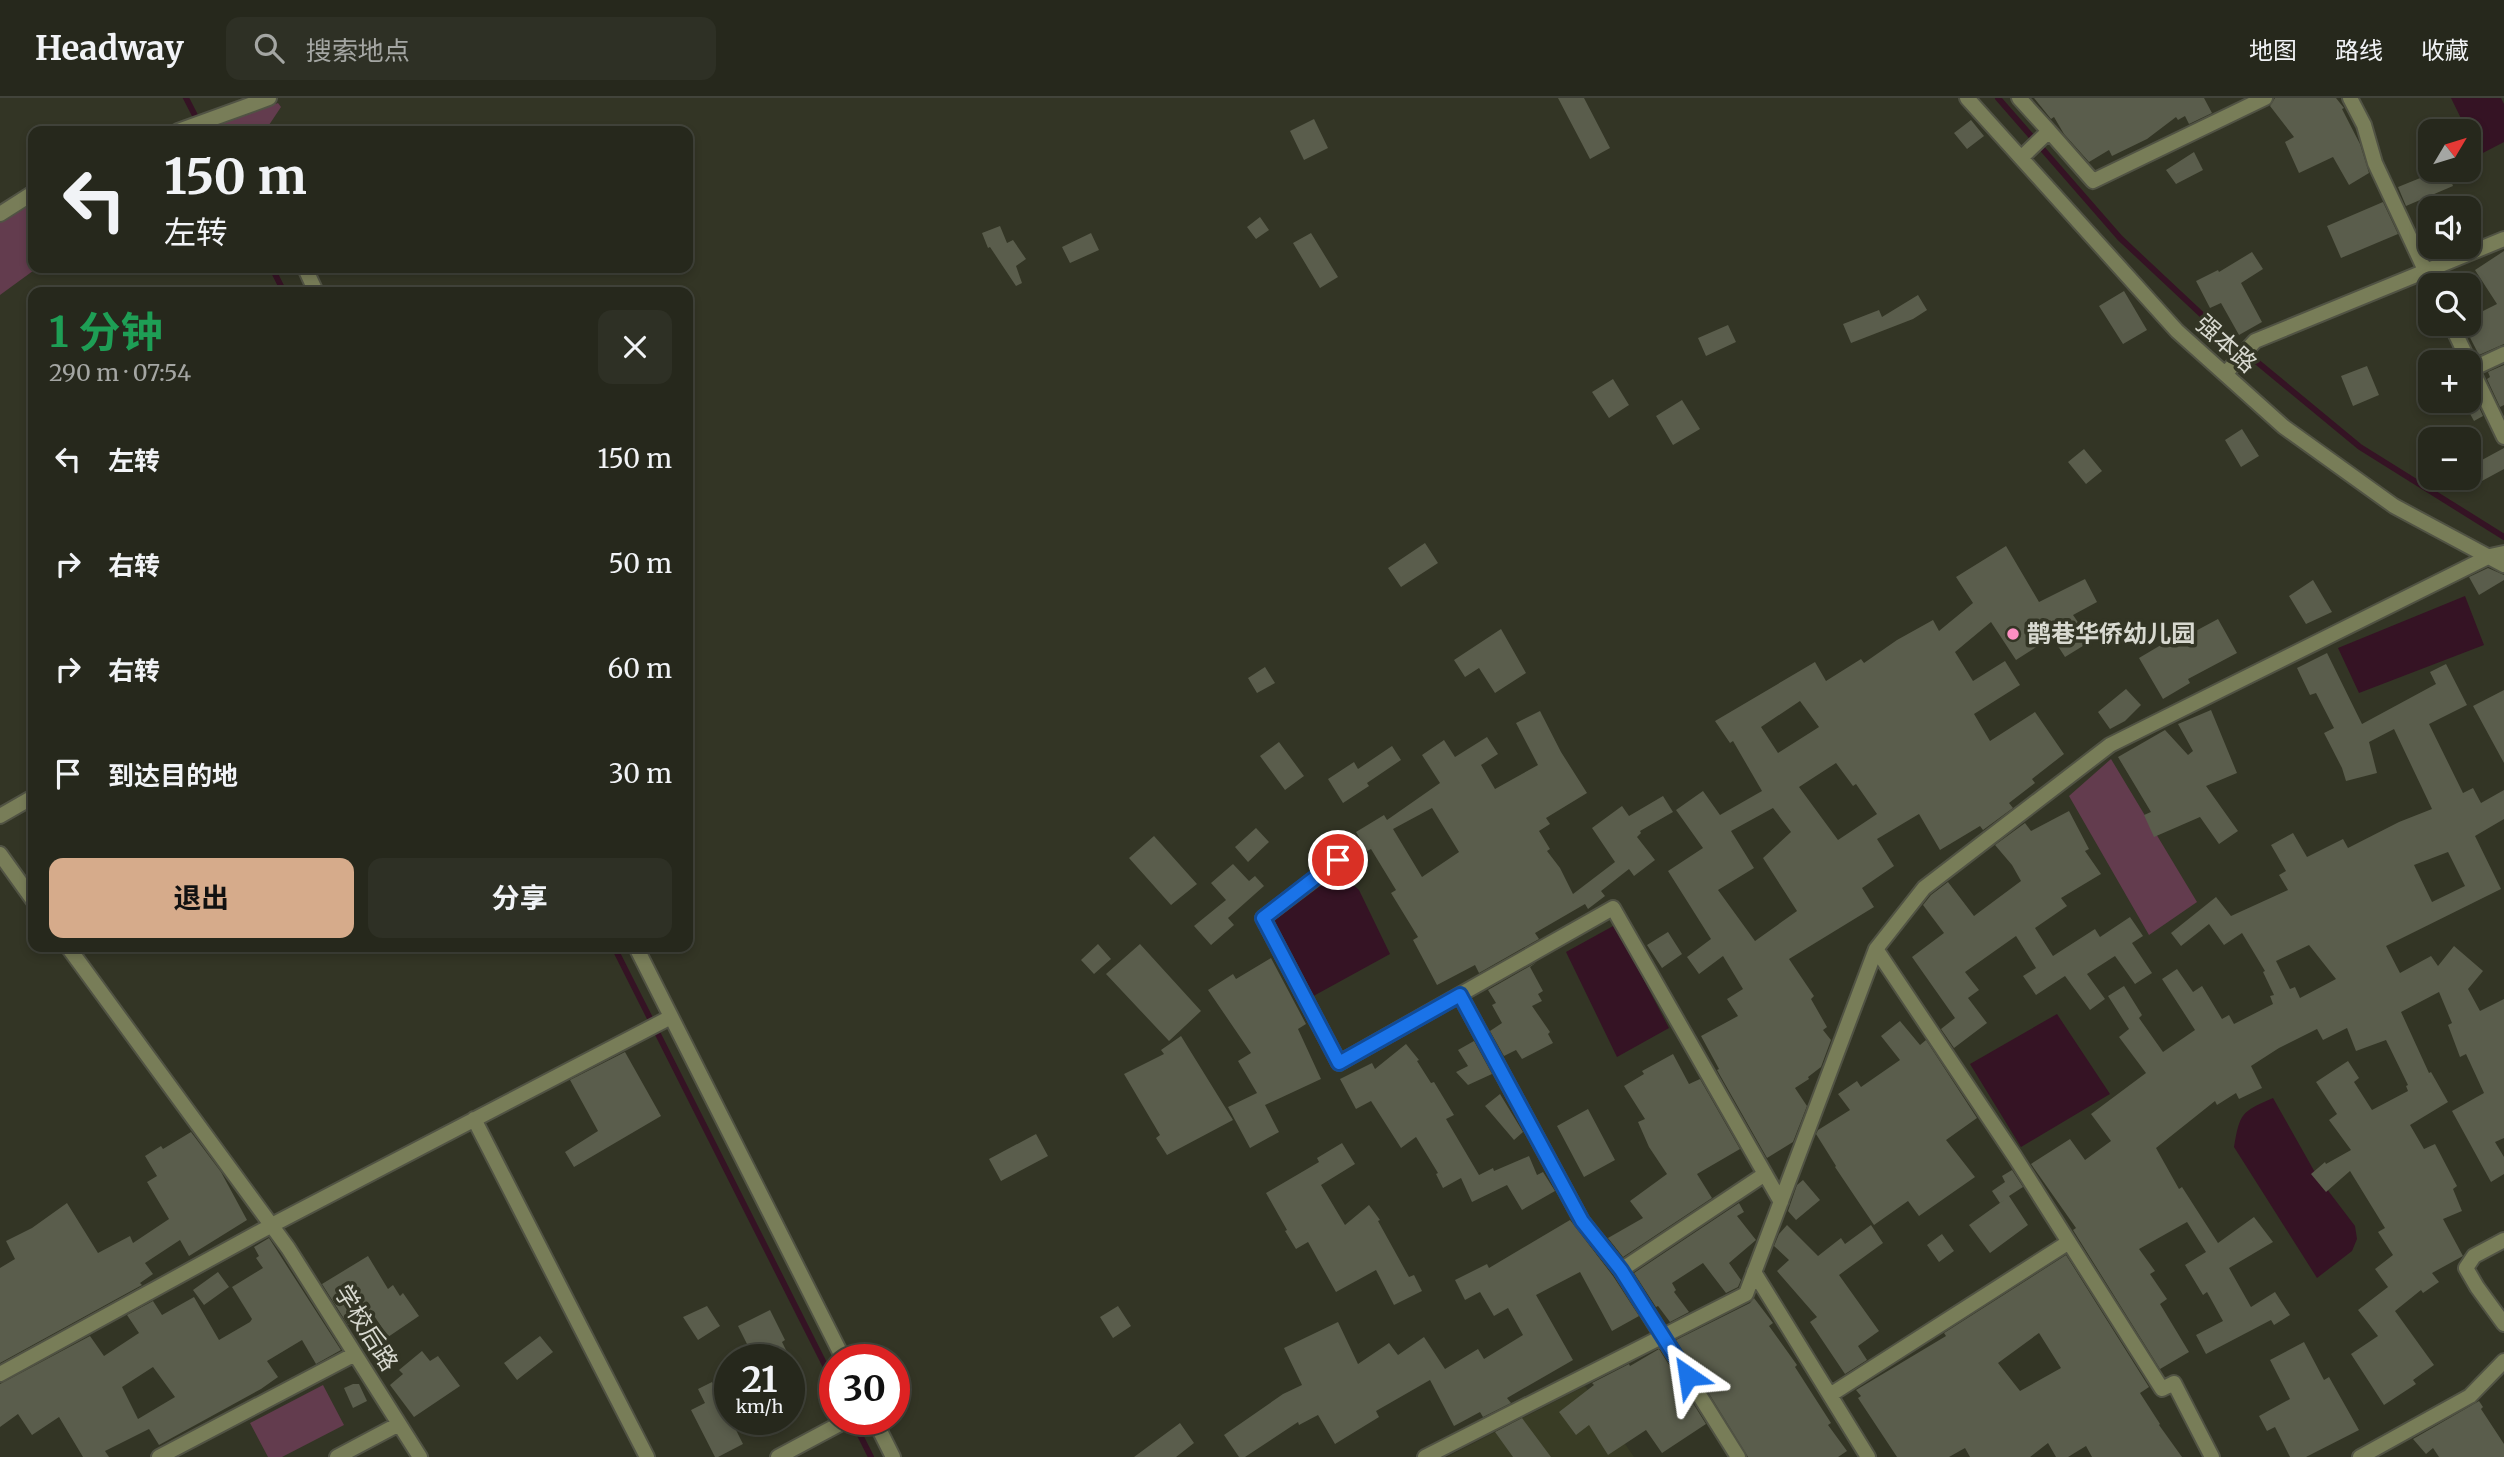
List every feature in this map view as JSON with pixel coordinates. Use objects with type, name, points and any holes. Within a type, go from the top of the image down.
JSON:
[{"type":"street","points":[[196,126],[269,98]]},
{"type":"street","name":"强本路","points":[[1967,98],[2026,154],[2177,331],[2284,427],[2394,506],[2497,554],[2504,565]]},
{"type":"street","points":[[2019,98],[2046,135],[2092,181],[2265,98]]},
{"type":"street","points":[[2350,98],[2364,125],[2375,163],[2427,273]]},
{"type":"street","points":[[2026,154],[2046,135]]},
{"type":"street","points":[[0,214],[28,196]]},
{"type":"street","points":[[2225,374],[2255,341],[2425,269],[2504,239]]},
{"type":"street","points":[[2481,361],[2504,354]]},
{"type":"street","points":[[2481,388],[2504,437]]},
{"type":"street","points":[[1425,1457],[1746,1294],[1876,949],[1924,888],[2110,745],[2497,554]]},
{"type":"street","points":[[0,816],[28,800]]},
{"type":"street","points":[[0,854],[28,893]]},
{"type":"street","points":[[1338,860],[1263,918],[1339,1063],[1614,908],[1781,1202]]},
{"type":"street","points":[[1876,949],[2069,1242],[2162,1389],[2174,1382],[2212,1457]]},
{"type":"street","name":"学校后路","points":[[72,952],[272,1225],[420,1457]]},
{"type":"street","points":[[638,952],[666,1019],[836,1344]]},
{"type":"street","points":[[1460,995],[1582,1221],[1621,1270],[1738,1457]]},
{"type":"street","points":[[0,1374],[272,1225],[666,1019]]},
{"type":"street","points":[[474,1119],[648,1457]]},
{"type":"street","points":[[1621,1270],[1765,1174]]},
{"type":"street","points":[[2504,1240],[2474,1256],[2466,1268],[2504,1324]]},
{"type":"street","points":[[1830,1395],[2069,1242]]},
{"type":"street","points":[[1754,1272],[1868,1457]]},
{"type":"street","points":[[159,1457],[355,1354]]},
{"type":"street","points":[[2360,1457],[2470,1396],[2504,1361]]},
{"type":"street","points":[[337,1457],[399,1424]]},
{"type":"street","points":[[778,1457],[820,1435]]},
{"type":"street","points":[[882,1435],[893,1457]]},
{"type":"shaded area","points":[[2451,98],[2501,98],[2504,104],[2504,142],[2482,153],[2482,119],[2461,119]]},
{"type":"shaded area","points":[[278,103],[281,107],[268,126],[211,126]]},
{"type":"shaded area","points":[[28,203],[28,273],[30,273],[0,295],[0,222]]},
{"type":"shaded area","points":[[2465,596],[2484,645],[2359,693],[2338,648]]},
{"type":"shaded area","points":[[2111,759],[2197,902],[2149,935],[2069,796]]},
{"type":"shaded area","points":[[1340,873],[1359,890],[1390,954],[1308,999],[1276,930],[1275,918],[1309,890]]},
{"type":"shaded area","points":[[1615,925],[1669,1028],[1617,1057],[1566,952]]},
{"type":"shaded area","points":[[2057,1014],[2110,1094],[2021,1147],[1970,1064]]},
{"type":"shaded area","points":[[2273,1098],[2317,1176],[2355,1226],[2357,1239],[2352,1251],[2317,1278],[2234,1147],[2238,1127],[2244,1115]]},
{"type":"shaded area","points":[[323,1385],[344,1425],[282,1457],[268,1457],[250,1423]]},
{"type":"shaded area","points":[[1585,1386],[1634,1457],[1447,1457]]},
{"type":"building","points":[[1558,98],[1584,98],[1610,148],[1590,159]]},
{"type":"building","points":[[2034,98],[2204,98],[2212,113],[2189,124],[2185,116],[2178,120],[2176,117],[2147,139],[2112,156],[2109,150],[2089,162],[2064,134],[2054,117],[2051,119]]},
{"type":"building","points":[[2275,98],[2336,98],[2344,108],[2342,109],[2360,144],[2369,173],[2349,185],[2333,157],[2299,173],[2285,142],[2294,137],[2270,106]]},
{"type":"building","points":[[1314,119],[1328,148],[1304,160],[1290,131]]},
{"type":"building","points":[[1971,120],[1984,136],[1967,149],[1954,133]]},
{"type":"building","points":[[2194,152],[2203,170],[2176,184],[2166,170]]},
{"type":"building","points":[[2418,179],[2418,182],[2452,182],[2453,186],[2430,196],[2418,196],[2418,201],[2406,206],[2398,187]]},
{"type":"building","points":[[2383,202],[2398,234],[2341,258],[2327,226]]},
{"type":"building","points":[[1260,217],[1269,230],[1256,239],[1247,227]]},
{"type":"building","points":[[1000,226],[1007,243],[1013,240],[1026,259],[1016,266],[1022,283],[1016,286],[990,247],[988,248],[982,233]]},
{"type":"building","points":[[1091,233],[1099,250],[1070,263],[1062,247]]},
{"type":"building","points":[[1311,233],[1338,277],[1320,288],[1293,243]]},
{"type":"building","points":[[2504,251],[2504,344],[2481,354],[2481,350],[2476,350],[2469,336],[2481,336],[2481,312],[2497,304],[2481,279],[2481,273],[2475,270]]},
{"type":"building","points":[[2252,252],[2263,269],[2241,283],[2262,322],[2239,335],[2221,303],[2210,308],[2196,281],[2218,270],[2219,272]]},
{"type":"building","points":[[2124,291],[2147,330],[2123,344],[2099,306]]},
{"type":"building","points":[[1918,295],[1927,310],[1913,319],[1851,343],[1843,324],[1879,310],[1882,317]]},
{"type":"building","points":[[1728,325],[1736,342],[1706,356],[1698,338]]},
{"type":"building","points":[[2504,365],[2504,405],[2500,407],[2487,379],[2490,377],[2488,372]]},
{"type":"building","points":[[2367,366],[2379,395],[2353,406],[2341,376]]},
{"type":"building","points":[[1613,379],[1629,405],[1609,418],[1592,392]]},
{"type":"building","points":[[1682,400],[1700,429],[1673,445],[1656,416]]},
{"type":"building","points":[[2481,412],[2483,416],[2474,421],[2470,413]]},
{"type":"building","points":[[2242,429],[2259,456],[2241,467],[2225,440]]},
{"type":"building","points":[[2504,448],[2504,469],[2481,481],[2481,460]]},
{"type":"building","points":[[2084,449],[2102,471],[2086,484],[2068,462]]},
{"type":"building","points":[[1425,543],[1438,563],[1401,587],[1388,568]]},
{"type":"building","points":[[2006,546],[2039,602],[2085,579],[2097,602],[2073,615],[2091,641],[2065,657],[2052,637],[2016,660],[1991,622],[1955,652],[1973,681],[2005,661],[2020,685],[1974,714],[1990,741],[2035,712],[2064,754],[2032,779],[2035,783],[2009,803],[2013,808],[1983,830],[1980,826],[1940,850],[1919,814],[1877,839],[1894,866],[1862,888],[1874,907],[1789,959],[1814,996],[1811,999],[1827,1027],[1823,1030],[1831,1040],[1821,1067],[1795,1088],[1807,1106],[1793,1142],[1767,1158],[1717,1070],[1719,1069],[1701,1036],[1738,1016],[1727,999],[1743,989],[1723,956],[1699,974],[1687,957],[1711,939],[1668,871],[1703,848],[1676,810],[1703,791],[1720,815],[1762,791],[1733,741],[1730,743],[1715,721],[1815,662],[1826,681],[1861,659],[1864,663],[1933,620],[1939,631],[1973,603],[1956,577]],"holes":[[[1800,701],[1819,727],[1778,753],[1761,727]],[[1836,763],[1853,786],[1856,784],[1877,814],[1838,840],[1799,787]],[[1773,808],[1791,832],[1763,858],[1797,911],[1755,941],[1718,890],[1754,868],[1731,831]]]},
{"type":"building","points":[[2488,568],[2504,575],[2504,580],[2479,595],[2469,577]]},
{"type":"building","points":[[2313,580],[2332,612],[2306,624],[2289,596]]},
{"type":"building","points":[[2218,619],[2237,653],[2188,679],[2190,683],[2163,699],[2139,658],[2166,642],[2190,634]]},
{"type":"building","points":[[1501,629],[1526,673],[1495,693],[1479,668],[1465,677],[1454,660]]},
{"type":"building","points":[[2327,653],[2362,724],[2436,684],[2430,672],[2446,664],[2467,705],[2429,724],[2463,793],[2473,788],[2481,803],[2504,790],[2504,819],[2475,836],[2501,889],[2386,946],[2400,973],[2431,956],[2438,966],[2454,946],[2483,971],[2468,989],[2480,1011],[2504,999],[2504,1138],[2495,1142],[2504,1157],[2504,1174],[2491,1182],[2452,1111],[2484,1093],[2466,1054],[2460,1057],[2448,1025],[2452,1023],[2439,992],[2401,1012],[2429,1073],[2431,1072],[2448,1102],[2410,1125],[2424,1149],[2435,1144],[2457,1186],[2453,1189],[2462,1211],[2443,1219],[2463,1256],[2432,1273],[2439,1282],[2423,1293],[2421,1290],[2395,1311],[2434,1365],[2413,1380],[2416,1384],[2384,1405],[2351,1354],[2378,1336],[2358,1310],[2388,1287],[2375,1269],[2393,1255],[2378,1232],[2385,1228],[2350,1171],[2326,1192],[2311,1174],[2325,1162],[2326,1164],[2351,1150],[2329,1120],[2337,1114],[2316,1082],[2348,1061],[2359,1078],[2354,1082],[2372,1110],[2408,1091],[2408,1085],[2386,1040],[2356,1051],[2347,1028],[2323,1040],[2317,1029],[2251,1066],[2262,1088],[2239,1099],[2236,1093],[2217,1105],[2215,1101],[2156,1148],[2179,1189],[2182,1187],[2218,1243],[2254,1217],[2273,1242],[2229,1268],[2251,1307],[2275,1292],[2290,1315],[2274,1325],[2271,1320],[2206,1354],[2196,1335],[2223,1321],[2207,1292],[2203,1295],[2185,1265],[2206,1252],[2187,1222],[2139,1249],[2155,1271],[2150,1274],[2167,1299],[2160,1304],[2189,1352],[2160,1369],[2073,1230],[2076,1228],[2031,1164],[2070,1139],[2085,1160],[2111,1141],[2091,1114],[2146,1073],[2119,1037],[2129,1029],[2108,996],[2124,986],[2142,1015],[2139,1018],[2163,1052],[2195,1030],[2162,979],[2177,969],[2193,992],[2202,986],[2222,1019],[2229,1015],[2234,1024],[2273,1004],[2270,996],[2274,995],[2263,972],[2265,971],[2242,933],[2224,945],[2209,924],[2181,946],[2171,933],[2216,897],[2231,916],[2288,890],[2279,875],[2286,871],[2271,845],[2293,833],[2307,857],[2343,839],[2348,848],[2399,822],[2432,809],[2394,729],[2369,742],[2377,773],[2346,781],[2324,733],[2334,728],[2316,693],[2310,695],[2297,668]],"holes":[[[2448,852],[2465,886],[2432,902],[2414,865]],[[2309,945],[2336,979],[2300,998],[2295,987],[2290,989],[2276,961]]]},
{"type":"building","points":[[1265,667],[1275,683],[1257,693],[1248,678]]},
{"type":"building","points":[[2126,689],[2141,705],[2125,721],[2110,729],[2098,712]]},
{"type":"building","points":[[2504,690],[2504,763],[2473,706]]},
{"type":"building","points":[[2211,710],[2237,773],[2206,786],[2238,831],[2219,844],[2200,817],[2154,837],[2144,815],[2151,812],[2118,757],[2165,730],[2188,755],[2193,751],[2178,724]]},
{"type":"building","points":[[1540,711],[1561,752],[1587,793],[1546,818],[1550,824],[1539,831],[1550,849],[1547,851],[1560,868],[1573,894],[1615,862],[1592,828],[1622,806],[1629,816],[1663,796],[1673,812],[1640,831],[1637,837],[1655,860],[1634,876],[1629,869],[1601,891],[1605,896],[1588,909],[1585,904],[1535,933],[1539,939],[1479,973],[1475,965],[1437,985],[1413,940],[1418,937],[1391,893],[1396,890],[1371,849],[1367,851],[1356,832],[1384,815],[1387,820],[1440,783],[1422,755],[1444,740],[1455,757],[1487,737],[1498,754],[1481,765],[1495,789],[1538,765],[1516,723]],"holes":[[[1432,808],[1459,852],[1422,877],[1393,829]]]},
{"type":"building","points":[[1279,742],[1304,776],[1285,790],[1260,756]]},
{"type":"building","points":[[1392,746],[1401,760],[1343,803],[1328,779],[1354,762],[1358,769]]},
{"type":"building","points":[[2069,811],[2089,849],[2085,851],[2101,874],[2061,898],[2067,906],[2035,928],[2053,956],[2095,929],[2100,937],[2130,917],[2143,936],[2132,943],[2152,973],[2135,984],[2115,956],[2087,974],[2105,999],[2090,1010],[2065,976],[2036,995],[2023,976],[2036,968],[2016,936],[1965,972],[1979,990],[1968,998],[1987,1023],[1954,1048],[1941,1029],[1955,1018],[1912,957],[1944,933],[1923,905],[1948,882],[1974,916],[2021,881],[1995,845],[2025,823],[2031,831]]},
{"type":"building","points":[[1256,828],[1269,842],[1248,862],[1235,847]]},
{"type":"building","points":[[1154,836],[1197,884],[1171,905],[1129,858]]},
{"type":"building","points":[[1233,864],[1249,881],[1255,876],[1264,886],[1228,918],[1234,925],[1211,945],[1194,926],[1226,900],[1211,883]]},
{"type":"building","points":[[1668,932],[1682,954],[1662,968],[1647,945]]},
{"type":"building","points":[[1098,944],[1111,959],[1094,974],[1081,960]]},
{"type":"building","points":[[1140,944],[1201,1011],[1169,1041],[1106,974]]},
{"type":"building","points":[[1271,958],[1306,1024],[1298,1029],[1321,1079],[1265,1105],[1279,1132],[1250,1148],[1228,1107],[1257,1093],[1238,1061],[1251,1053],[1208,990],[1233,974],[1236,979]]},
{"type":"building","points":[[1537,962],[1530,967],[1543,991],[1538,994],[1542,1001],[1532,1006],[1550,1032],[1548,1034],[1553,1043],[1522,1059],[1516,1050],[1504,1056],[1490,1031],[1502,1023],[1492,1005],[1496,1003],[1488,990]]},
{"type":"building","points":[[1900,1021],[1920,1045],[1926,1040],[1977,1118],[1946,1140],[1975,1177],[1919,1216],[1908,1201],[1874,1225],[1816,1134],[1818,1130],[1850,1110],[1838,1094],[1857,1081],[1861,1087],[1900,1060],[1881,1036]]},
{"type":"building","points":[[1181,1036],[1233,1120],[1167,1155],[1156,1138],[1160,1135],[1124,1074],[1164,1054],[1161,1050]]},
{"type":"building","points":[[1474,1041],[1492,1074],[1468,1085],[1456,1072],[1468,1066],[1458,1050]]},
{"type":"building","points":[[1406,1044],[1454,1115],[1446,1119],[1479,1175],[1529,1156],[1537,1175],[1543,1172],[1555,1191],[1522,1210],[1507,1185],[1472,1202],[1461,1178],[1443,1188],[1436,1174],[1438,1173],[1416,1137],[1401,1148],[1371,1101],[1356,1109],[1340,1079],[1372,1063],[1375,1069]]},
{"type":"building","points":[[625,1052],[661,1116],[574,1167],[565,1152],[598,1131],[570,1080]]},
{"type":"building","points":[[1673,1054],[1689,1084],[1700,1079],[1740,1149],[1697,1174],[1712,1198],[1623,1257],[1608,1238],[1643,1218],[1630,1201],[1667,1174],[1649,1147],[1638,1122],[1645,1119],[1624,1086],[1644,1074],[1642,1071]]},
{"type":"building","points":[[1500,1094],[1523,1132],[1514,1140],[1485,1106]]},
{"type":"building","points":[[1588,1109],[1615,1160],[1584,1177],[1557,1126]]},
{"type":"building","points":[[191,1132],[221,1172],[247,1220],[189,1256],[180,1240],[145,1263],[153,1274],[140,1283],[142,1285],[0,1363],[0,1268],[15,1259],[6,1241],[32,1228],[67,1203],[98,1253],[130,1236],[133,1243],[169,1219],[147,1182],[157,1176],[145,1156],[161,1146],[163,1149]]},
{"type":"building","points":[[1036,1134],[1048,1156],[1001,1181],[989,1159]]},
{"type":"building","points":[[1342,1143],[1355,1164],[1321,1185],[1345,1225],[1369,1205],[1380,1220],[1378,1221],[1409,1277],[1414,1275],[1422,1291],[1394,1305],[1376,1270],[1336,1292],[1308,1242],[1296,1249],[1266,1193],[1319,1162],[1317,1158]]},
{"type":"building","points":[[2012,1170],[2023,1187],[2009,1196],[2028,1225],[1990,1253],[1969,1225],[2000,1203],[1992,1191],[2005,1182],[2002,1176]]},
{"type":"building","points":[[1803,1180],[1820,1200],[1796,1220],[1788,1211],[1797,1185]]},
{"type":"building","points":[[1739,1203],[1744,1212],[1737,1216],[1756,1240],[1729,1263],[1741,1280],[1738,1287],[1726,1293],[1703,1263],[1672,1283],[1676,1290],[1674,1292],[1689,1312],[1670,1322],[1658,1306],[1656,1307],[1634,1273]]},
{"type":"building","points":[[1570,1220],[1613,1276],[1639,1316],[1612,1331],[1580,1272],[1536,1295],[1573,1360],[1507,1398],[1511,1403],[1483,1417],[1480,1412],[1454,1426],[1430,1380],[1376,1411],[1379,1417],[1335,1444],[1318,1415],[1299,1425],[1298,1422],[1245,1457],[1239,1457],[1224,1435],[1283,1394],[1302,1385],[1284,1348],[1338,1322],[1358,1364],[1389,1343],[1398,1355],[1424,1337],[1445,1369],[1478,1349],[1484,1359],[1523,1335],[1508,1308],[1494,1316],[1480,1292],[1465,1300],[1455,1280],[1487,1264],[1489,1268]]},
{"type":"building","points":[[1787,1225],[1818,1256],[1841,1238],[1845,1244],[1871,1225],[1883,1243],[1839,1275],[1879,1331],[1858,1346],[1867,1360],[1845,1374],[1810,1322],[1817,1317],[1777,1271],[1789,1260],[1774,1246]]},
{"type":"building","points":[[1942,1234],[1954,1251],[1939,1262],[1927,1245]]},
{"type":"building","points":[[269,1238],[341,1350],[316,1364],[302,1340],[267,1361],[278,1377],[261,1389],[159,1445],[149,1429],[105,1451],[109,1457],[83,1457],[59,1417],[32,1435],[18,1414],[0,1427],[0,1384],[90,1336],[104,1356],[139,1333],[127,1315],[153,1301],[162,1315],[194,1297],[219,1340],[250,1322],[252,1319],[232,1287],[263,1268],[256,1258],[259,1256],[254,1247]],"holes":[[[153,1367],[175,1397],[138,1419],[122,1387]]]},
{"type":"building","points":[[2066,1255],[2149,1387],[2140,1393],[2182,1457],[2092,1457],[2086,1446],[2068,1457],[2056,1457],[2048,1443],[2030,1457],[1970,1457],[1965,1448],[1949,1457],[1897,1457],[1858,1398],[1861,1396],[1856,1390],[1946,1336],[1944,1333]],"holes":[[[2039,1333],[2061,1368],[2020,1391],[1998,1363]]]},
{"type":"building","points":[[368,1256],[388,1289],[393,1285],[400,1296],[403,1293],[419,1316],[388,1337],[371,1311],[348,1325],[322,1284]]},
{"type":"building","points":[[218,1272],[229,1287],[204,1305],[193,1290]]},
{"type":"building","points":[[1754,1298],[1773,1323],[1769,1326],[1797,1365],[1795,1367],[1831,1423],[1828,1425],[1847,1451],[1838,1457],[1748,1457],[1676,1340],[1750,1303]]},
{"type":"building","points":[[707,1306],[720,1326],[698,1340],[683,1317]]},
{"type":"building","points":[[1118,1306],[1131,1326],[1113,1338],[1100,1317]]},
{"type":"building","points":[[770,1310],[785,1340],[783,1344],[747,1344],[738,1326]]},
{"type":"building","points":[[540,1336],[553,1352],[517,1380],[504,1363]]},
{"type":"building","points":[[2304,1342],[2324,1380],[2329,1377],[2359,1430],[2306,1457],[2290,1457],[2275,1427],[2267,1431],[2259,1416],[2290,1399],[2270,1360]]},
{"type":"building","points":[[1659,1349],[1706,1424],[1662,1453],[1646,1430],[1608,1455],[1589,1425],[1576,1435],[1559,1412],[1594,1385],[1592,1383]]},
{"type":"building","points":[[422,1351],[430,1361],[438,1356],[460,1386],[414,1417],[390,1385],[403,1374],[399,1370]]},
{"type":"building","points":[[712,1382],[714,1386],[714,1435],[738,1435],[743,1444],[715,1457],[691,1410],[705,1403],[698,1389]]},
{"type":"building","points":[[359,1384],[367,1401],[353,1408],[344,1388]]},
{"type":"building","points":[[2479,1401],[2483,1407],[2481,1409],[2504,1444],[2504,1457],[2439,1457],[2433,1448],[2426,1454],[2413,1439]]},
{"type":"building","points":[[1522,1418],[1551,1457],[1513,1457],[1495,1432]]},
{"type":"building","points":[[1180,1423],[1194,1443],[1176,1457],[1134,1457]]},
{"type":"waterway","points":[[186,98],[200,126]]},
{"type":"waterway","points":[[1998,98],[2120,238],[2216,328],[2360,447],[2504,537]]},
{"type":"waterway","points":[[274,273],[282,287]]},
{"type":"waterway","points":[[617,952],[819,1353]]},
{"type":"waterway","points":[[860,1435],[871,1457]]},
{"type":"place","name":"鹊巷华侨幼儿园","points":[[2013,634]]},
{"type":"route","points":[[1338,860],[1263,918],[1339,1063],[1460,995],[1582,1221],[1621,1270],[1688,1376]]}]
